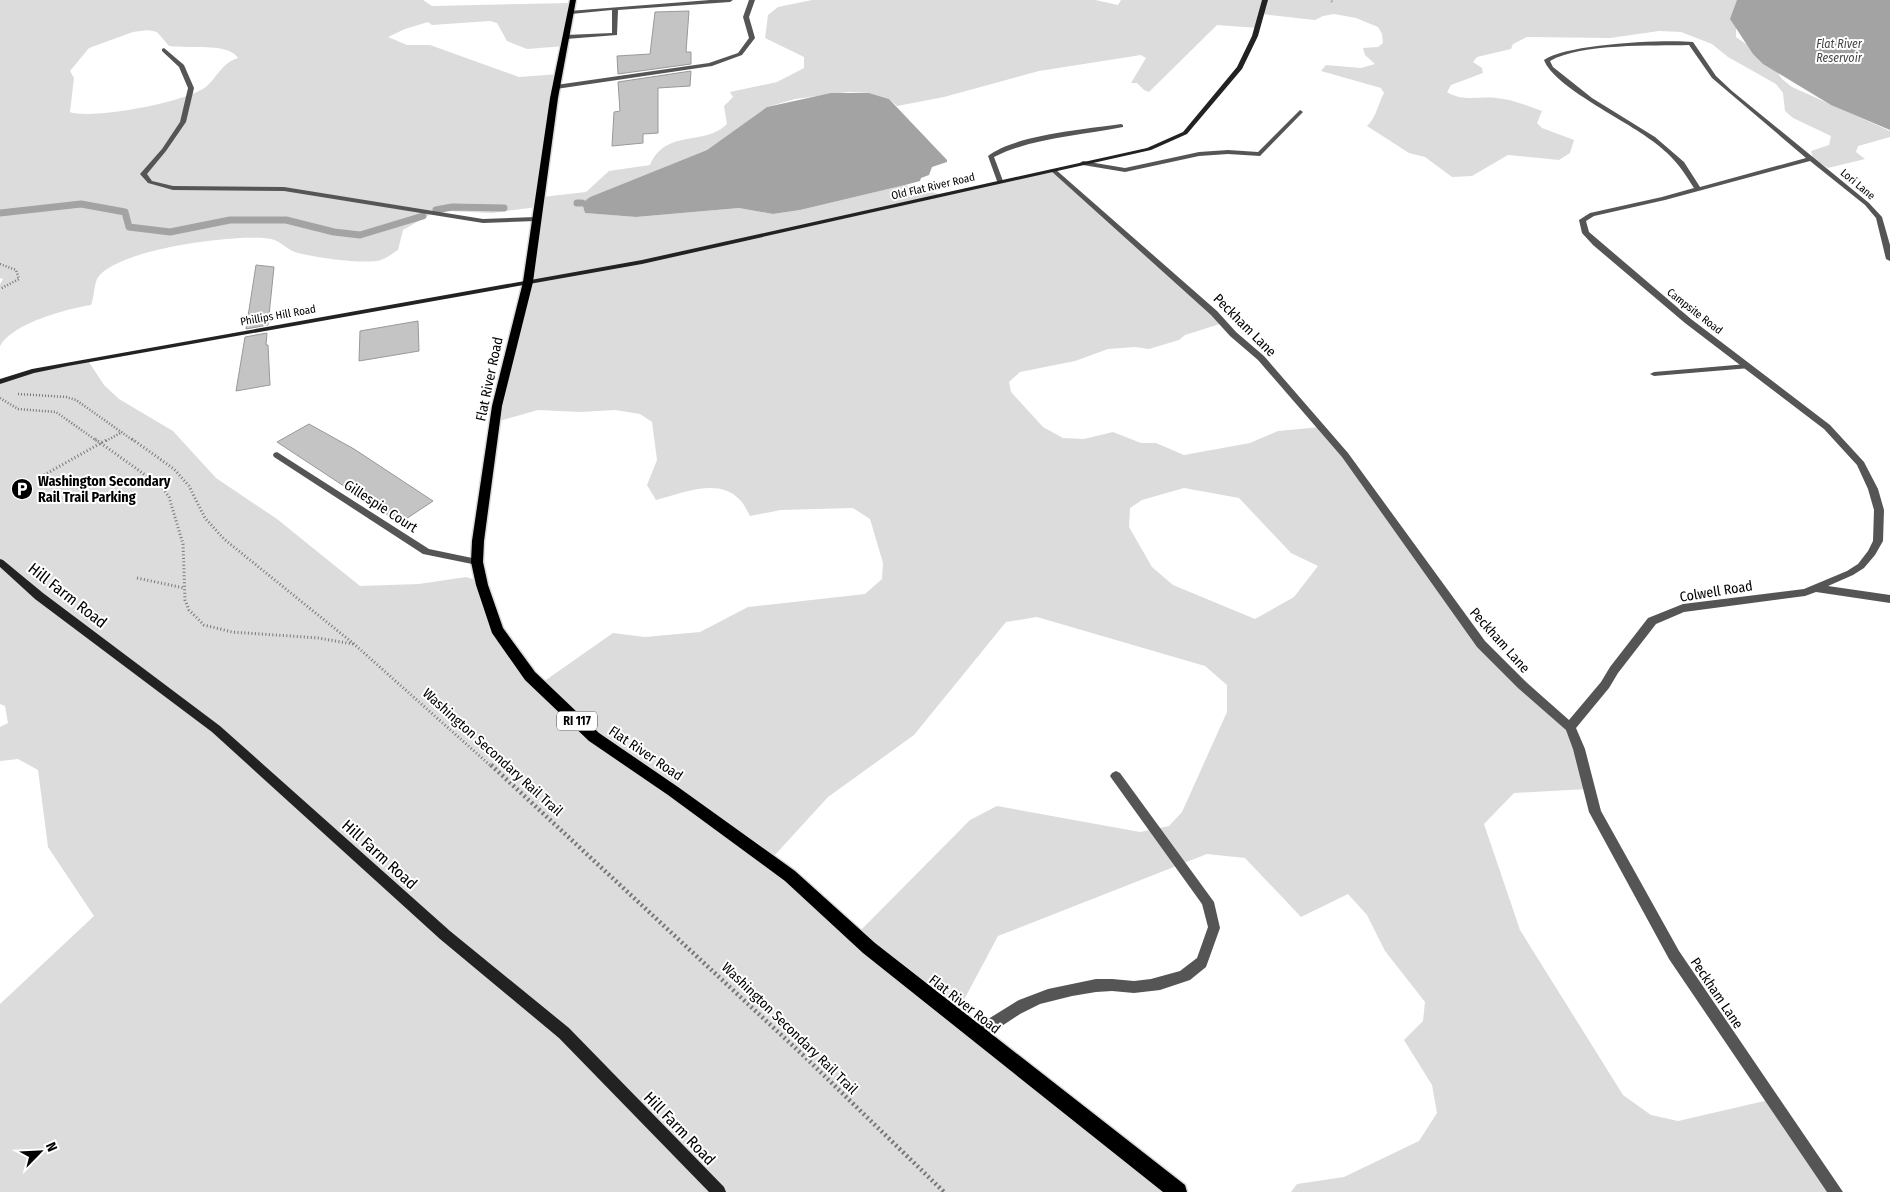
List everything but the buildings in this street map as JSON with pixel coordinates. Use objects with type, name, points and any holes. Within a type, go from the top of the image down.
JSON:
[{"type":"main road","name":"Flat River Road","points":[[572,6],[556,87],[528,282],[498,406],[478,541],[478,562],[482,585],[497,630],[530,676],[594,737],[673,791],[790,876],[869,948],[1178,1192]]},
{"type":"street","points":[[572,6],[615,9],[730,0]]},
{"type":"street","points":[[556,87],[710,65],[740,54],[752,38],[746,17],[752,0]]},
{"type":"street","name":"Old Flat River Road","points":[[528,282],[642,262],[1149,149],[1185,133],[1240,68],[1255,36],[1265,0]]},
{"type":"street","points":[[566,37],[615,34],[615,9]]},
{"type":"street","name":"Lori Lane","points":[[1698,189],[1682,163],[1671,152],[1653,138],[1590,98],[1550,68],[1547,60],[1550,57],[1570,51],[1691,43],[1714,76],[1730,92],[1867,204],[1879,217],[1890,259]]},
{"type":"street","points":[[164,50],[182,66],[191,88],[183,122],[164,150],[143,174],[150,182],[173,188],[284,189],[483,221],[536,219]]},
{"type":"street","points":[[1082,163],[1125,170],[1199,154],[1228,152],[1260,154],[1300,112]]},
{"type":"street","points":[[1000,181],[991,156],[1002,150],[1049,138],[1121,126]]},
{"type":"street","name":"Campsite Road","points":[[1812,158],[1663,199],[1592,214],[1582,220],[1582,225],[1586,233],[1596,243],[1688,320],[1827,427],[1861,464],[1877,499],[1879,510],[1878,541],[1872,553],[1861,566],[1850,573],[1815,588]]},
{"type":"street","name":"Peckham Lane","points":[[1053,170],[1214,313],[1233,334],[1261,358],[1345,455],[1481,644],[1522,685],[1570,727],[1579,748],[1595,812],[1674,955],[1836,1192]]},
{"type":"street","name":"Phillips Hill Road","points":[[0,382],[32,371],[528,282]]},
{"type":"street","points":[[1654,374],[1747,366]]},
{"type":"street","name":"Gillespie Court","points":[[277,455],[426,552],[478,562]]},
{"type":"street","name":"Hill Farm Road","points":[[0,562],[39,596],[216,729],[445,935],[564,1034],[719,1192]]},
{"type":"street","name":"Colwell Road","points":[[1570,727],[1605,686],[1614,670],[1652,621],[1683,608],[1805,592],[1815,588],[1890,598]]},
{"type":"street","points":[[977,1034],[1039,998],[1104,985],[1133,987],[1158,984],[1191,972],[1200,964],[1206,950],[1207,939],[1214,928],[1208,902],[1116,776]]},
{"type":"path","points":[[0,264],[16,270],[19,279],[0,289]]},
{"type":"path","name":"Washington Secondary Rail Trail","points":[[12,391],[24,396],[66,397],[76,400],[174,469],[189,486],[205,518],[224,539],[354,644],[613,877],[805,1057],[944,1192]]},
{"type":"path","points":[[0,398],[18,409],[56,412],[162,487],[169,497],[183,544],[185,600],[189,610],[204,625],[232,632],[318,638],[354,644]]},
{"type":"path","points":[[44,475],[122,432]]},
{"type":"path","points":[[137,578],[184,588]]},
{"type":"shaded area","points":[[0,0],[423,0],[432,6],[571,3],[565,46],[527,49],[507,41],[497,23],[490,21],[432,25],[428,22],[405,29],[388,37],[407,45],[430,45],[519,77],[559,74],[542,197],[586,192],[609,171],[650,165],[657,154],[666,146],[718,131],[727,124],[724,106],[733,97],[730,92],[777,82],[804,68],[804,57],[765,38],[768,15],[778,7],[812,0],[1095,0],[1118,5],[1121,0],[1747,0],[1736,18],[1736,37],[1769,60],[1782,79],[1792,87],[1890,131],[1890,137],[1858,146],[1856,152],[1865,159],[1828,168],[1813,159],[1811,151],[1829,145],[1831,136],[1793,118],[1785,111],[1783,93],[1776,84],[1728,57],[1712,44],[1681,32],[1659,31],[1610,38],[1527,37],[1513,44],[1511,49],[1477,57],[1473,62],[1482,68],[1483,73],[1451,85],[1447,92],[1465,98],[1508,100],[1542,111],[1537,123],[1542,128],[1574,140],[1570,153],[1559,160],[1508,155],[1472,176],[1452,177],[1425,157],[1409,153],[1367,126],[1375,115],[1384,93],[1381,88],[1321,71],[1326,65],[1361,68],[1375,64],[1365,55],[1363,48],[1378,47],[1383,43],[1382,34],[1378,27],[1356,18],[1334,14],[1315,20],[1262,14],[1258,28],[1217,25],[1149,92],[1137,83],[1131,83],[1146,58],[1141,55],[1039,71],[944,97],[897,106],[889,99],[869,93],[848,92],[795,99],[767,107],[707,150],[590,197],[582,203],[585,213],[636,217],[739,208],[773,214],[800,210],[905,185],[939,194],[1056,170],[1223,323],[1149,349],[1135,347],[1108,349],[1075,361],[1020,372],[1009,382],[1011,392],[1043,427],[1063,438],[1084,439],[1113,432],[1141,443],[1156,443],[1184,455],[1250,443],[1278,431],[1320,427],[1475,632],[1570,724],[1588,789],[1514,793],[1484,824],[1520,930],[1623,1095],[1651,1115],[1678,1121],[1773,1099],[1840,1192],[1291,1192],[1297,1184],[1344,1177],[1419,1141],[1437,1113],[1432,1085],[1404,1040],[1423,1021],[1425,1002],[1385,951],[1367,915],[1348,894],[1301,917],[1245,858],[1207,854],[998,936],[958,1011],[1177,1192],[0,1192],[0,1004],[94,916],[48,847],[38,770],[18,759],[0,761],[0,727],[8,723],[5,706],[0,704],[0,383],[53,366],[89,362],[104,385],[119,399],[173,431],[216,478],[277,519],[360,586],[419,584],[466,577],[482,582],[503,637],[543,682],[613,633],[645,637],[700,632],[748,607],[865,594],[882,579],[883,563],[870,519],[853,508],[781,510],[750,516],[741,501],[730,492],[710,488],[688,491],[656,500],[647,485],[657,460],[652,422],[640,414],[615,410],[581,412],[538,410],[499,421],[537,207],[492,213],[448,211],[431,214],[403,230],[398,250],[383,259],[374,261],[338,260],[302,254],[292,251],[275,240],[255,238],[206,241],[151,252],[127,259],[108,268],[97,279],[91,305],[41,318],[16,330],[0,346],[0,284],[3,279],[0,278]],"holes":[[[148,30],[157,32],[169,46],[217,48],[233,53],[238,58],[224,66],[207,86],[181,98],[118,112],[98,114],[70,112],[74,78],[70,71],[89,48],[133,32]],[[1184,488],[1239,498],[1291,553],[1318,566],[1294,597],[1255,619],[1173,585],[1152,567],[1129,527],[1130,508],[1142,500]],[[1037,617],[1205,666],[1227,685],[1227,712],[1182,812],[1169,826],[1140,832],[997,806],[970,820],[858,933],[774,856],[828,797],[914,735],[1006,622]]]},
{"type":"water","name":"Flat River Reservoir","points":[[1737,0],[1890,0],[1890,130],[1831,105],[1763,64],[1753,54],[1730,19]]},
{"type":"water","points":[[831,93],[869,93],[889,99],[947,162],[932,167],[929,175],[921,178],[920,181],[800,210],[773,214],[739,208],[636,217],[585,213],[582,203],[590,197],[707,150],[767,107]]},
{"type":"waterway","points":[[577,203],[582,203]]},
{"type":"waterway","points":[[0,213],[81,204],[125,212],[129,227],[170,232],[230,220],[286,220],[334,232],[360,235],[423,216]]},
{"type":"waterway","points":[[436,210],[452,207],[504,208]]},
{"type":"place","name":"Washington Secondary Rail Trail Parking","points":[[22,489]]}]
